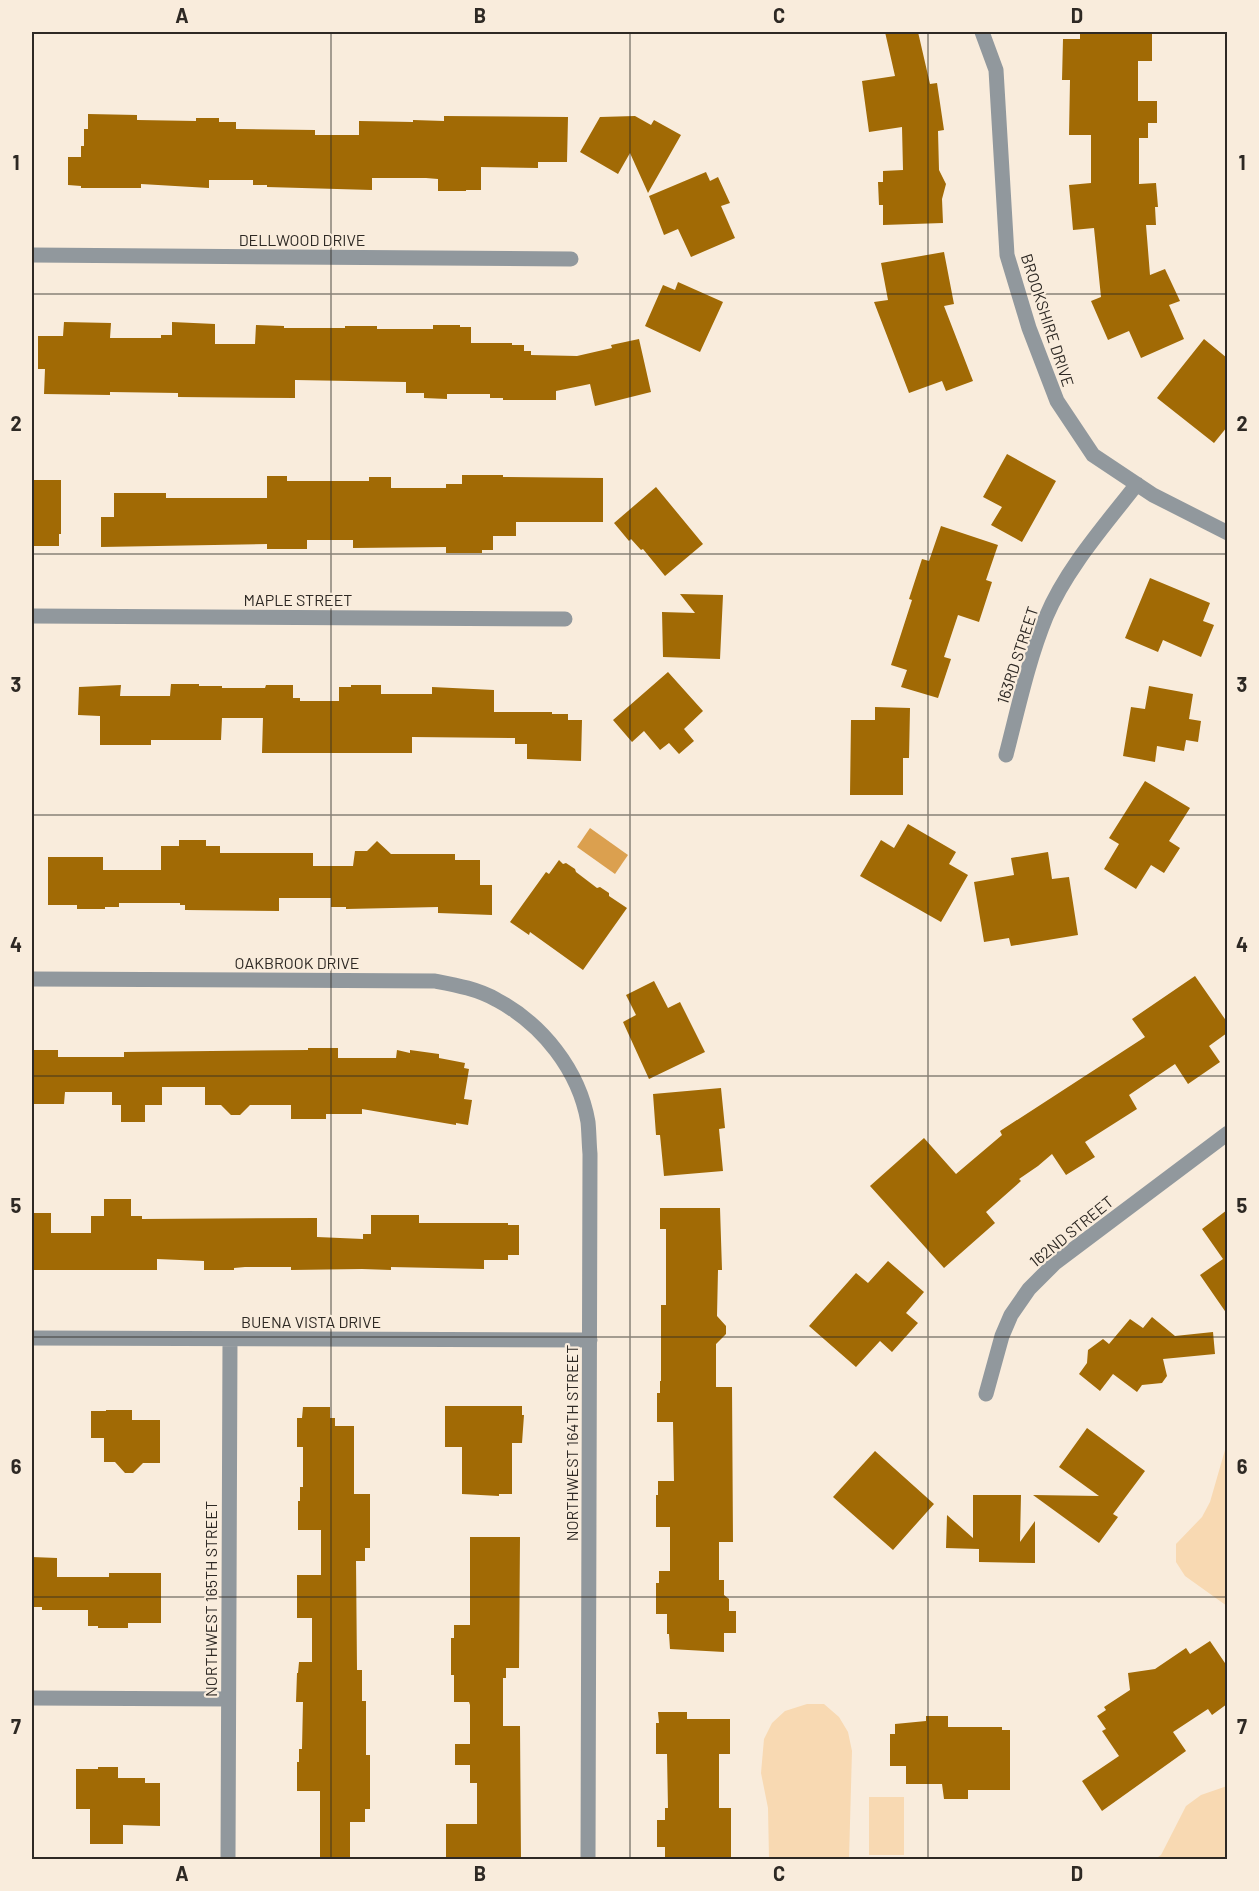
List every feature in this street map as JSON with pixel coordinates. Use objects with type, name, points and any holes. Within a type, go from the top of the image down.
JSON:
[{"type":"street","name":"BROOKSHIRE DRIVE","points":[[982,32],[996,70],[1007,255],[1029,328],[1057,402],[1093,455],[1173,506],[1227,533]]},
{"type":"street","name":"DELLWOOD DRIVE","points":[[32,255],[572,259]]},
{"type":"street","name":"163RD STREET","points":[[1006,755],[1023,687],[1046,616],[1075,566],[1137,484]]},
{"type":"street","name":"MAPLE STREET","points":[[32,616],[565,619]]},
{"type":"street","name":"OAKBROOK DRIVE","points":[[32,979],[435,981],[466,987],[496,999],[522,1016],[546,1038]]},
{"type":"street","name":"NORTHWEST 164TH STREET","points":[[546,1038],[564,1062],[579,1090],[588,1121],[590,1154],[588,1860]]},
{"type":"street","name":"162ND STREET","points":[[986,1394],[1002,1336],[1011,1315],[1029,1289],[1056,1263],[1227,1133]]},
{"type":"street","name":"BUENA VISTA DRIVE","points":[[32,1338],[590,1340]]},
{"type":"street","name":"NORTHWEST 165TH STREET","points":[[228,1860],[230,1339]]},
{"type":"street","points":[[32,1698],[228,1699]]},
{"type":"shaded area","points":[[590,828],[628,855],[615,874],[577,847]]},
{"type":"shaded area","points":[[1227,1447],[1227,1606],[1185,1576],[1176,1562],[1176,1544],[1202,1517],[1210,1502]]},
{"type":"shaded area","points":[[807,1704],[824,1704],[839,1717],[848,1732],[852,1751],[849,1859],[769,1859],[768,1808],[761,1773],[764,1739],[772,1723],[785,1711]]},
{"type":"shaded area","points":[[1227,1786],[1227,1859],[1155,1859],[1161,1855],[1186,1806],[1201,1795]]},
{"type":"shaded area","points":[[869,1797],[904,1797],[904,1855],[869,1855]]},
{"type":"building","points":[[885,32],[918,32],[930,84],[937,83],[944,130],[938,131],[939,170],[946,184],[942,199],[943,223],[883,225],[883,205],[879,205],[878,182],[883,182],[883,171],[903,170],[902,127],[869,132],[862,81],[895,76]]},
{"type":"building","points":[[1080,32],[1152,32],[1152,61],[1138,61],[1138,101],[1157,101],[1157,123],[1148,123],[1148,138],[1139,138],[1139,184],[1156,183],[1158,207],[1155,207],[1156,225],[1146,225],[1150,275],[1165,269],[1180,301],[1169,305],[1184,339],[1141,358],[1129,331],[1108,340],[1091,301],[1101,297],[1094,228],[1073,230],[1069,185],[1091,183],[1091,135],[1069,135],[1070,80],[1062,80],[1063,39],[1080,39]]},
{"type":"building","points":[[88,114],[137,115],[137,120],[196,121],[196,118],[219,118],[219,122],[236,122],[236,129],[315,130],[315,135],[359,135],[359,121],[444,121],[444,116],[568,117],[567,162],[538,162],[538,168],[481,167],[481,190],[466,191],[438,191],[438,179],[426,178],[372,178],[372,190],[267,187],[267,185],[253,185],[253,180],[209,180],[209,188],[141,184],[141,188],[81,188],[81,186],[68,185],[68,157],[81,157],[81,146],[84,146],[84,129],[88,129]]},
{"type":"building","points":[[635,116],[651,125],[654,120],[681,135],[648,193],[630,153],[618,174],[580,152],[600,117]]},
{"type":"building","points":[[706,172],[710,181],[718,177],[730,203],[721,206],[735,238],[691,257],[678,229],[664,235],[649,196]]},
{"type":"building","points":[[944,252],[954,304],[944,306],[973,381],[946,391],[942,381],[909,393],[874,302],[888,300],[881,263]]},
{"type":"building","points":[[678,282],[723,302],[700,352],[645,326],[663,285],[675,290]]},
{"type":"building","points":[[64,322],[111,323],[110,338],[161,338],[161,335],[172,335],[172,322],[215,324],[215,344],[255,344],[256,325],[284,326],[284,328],[377,326],[377,329],[433,329],[433,325],[460,325],[460,327],[471,327],[471,343],[524,345],[524,351],[531,351],[531,355],[577,356],[639,339],[651,392],[595,406],[590,384],[556,391],[556,400],[503,400],[503,398],[490,398],[490,394],[447,394],[447,399],[424,398],[424,393],[406,393],[406,382],[295,380],[295,398],[178,397],[178,393],[44,394],[45,369],[38,369],[38,336],[63,336]]},
{"type":"building","points":[[1204,339],[1227,358],[1227,427],[1214,443],[1157,398]]},
{"type":"building","points":[[1007,454],[1056,481],[1022,542],[991,525],[1002,507],[983,497]]},
{"type":"building","points":[[462,475],[603,478],[603,522],[516,522],[516,536],[493,536],[493,550],[482,550],[482,553],[446,553],[446,547],[353,548],[353,540],[307,540],[307,549],[267,549],[267,544],[101,547],[101,517],[114,517],[114,493],[166,493],[166,498],[267,498],[267,476],[287,476],[287,481],[369,481],[369,477],[391,477],[391,488],[446,488],[446,484],[462,484]]},
{"type":"building","points":[[32,480],[61,480],[59,546],[32,546]]},
{"type":"building","points":[[656,487],[703,544],[665,576],[643,549],[641,550],[631,539],[629,541],[614,523]]},
{"type":"building","points":[[941,526],[998,545],[986,580],[992,582],[979,622],[958,615],[944,657],[951,659],[938,698],[901,687],[907,670],[891,665],[912,600],[909,599],[922,559],[929,561]]},
{"type":"building","points":[[1150,578],[1210,603],[1203,621],[1214,625],[1201,657],[1163,640],[1158,652],[1125,638]]},
{"type":"building","points":[[680,594],[723,595],[720,659],[663,657],[662,612],[695,613]]},
{"type":"building","points":[[668,672],[703,711],[684,729],[694,741],[679,754],[669,743],[660,750],[644,731],[632,742],[613,720]]},
{"type":"building","points":[[171,684],[199,684],[199,686],[222,686],[222,688],[265,688],[266,685],[293,685],[293,698],[300,698],[300,701],[339,701],[339,687],[351,687],[351,685],[381,685],[381,694],[432,694],[432,687],[494,690],[494,712],[552,712],[552,714],[568,714],[568,720],[582,720],[581,761],[527,759],[527,744],[515,744],[515,738],[412,737],[412,753],[262,753],[263,718],[222,718],[221,740],[151,740],[151,745],[100,745],[100,716],[78,715],[79,687],[121,685],[120,696],[170,696]]},
{"type":"building","points":[[1149,686],[1193,694],[1189,719],[1201,721],[1198,742],[1186,740],[1184,751],[1157,746],[1155,762],[1123,756],[1131,707],[1145,709]]},
{"type":"building","points":[[875,707],[910,708],[909,758],[903,758],[903,795],[850,795],[851,720],[875,720]]},
{"type":"building","points":[[1145,781],[1190,808],[1169,841],[1180,848],[1164,873],[1151,865],[1136,889],[1104,869],[1119,844],[1109,838]]},
{"type":"building","points":[[908,824],[956,852],[949,864],[968,875],[941,922],[860,876],[881,840],[894,848]]},
{"type":"building","points":[[179,840],[206,840],[206,846],[220,846],[220,853],[313,853],[313,866],[353,866],[355,851],[367,851],[377,841],[391,854],[455,854],[455,860],[480,860],[480,885],[492,885],[492,915],[438,913],[438,907],[346,909],[346,907],[331,907],[331,898],[279,898],[279,911],[185,910],[185,905],[180,905],[180,903],[119,903],[119,907],[105,907],[105,909],[77,909],[77,905],[48,905],[48,857],[103,857],[103,870],[161,870],[161,846],[179,846]]},
{"type":"building","points":[[1048,852],[1052,879],[1069,877],[1078,935],[1011,946],[1009,938],[984,942],[974,882],[1014,875],[1011,858]]},
{"type":"building","points":[[559,860],[575,869],[597,888],[600,887],[609,893],[609,896],[627,908],[583,970],[530,932],[529,935],[510,922],[546,872],[549,874]]},
{"type":"building","points":[[1195,976],[1227,1022],[1227,1033],[1209,1046],[1220,1062],[1188,1084],[1175,1064],[1129,1095],[1137,1109],[1085,1142],[1095,1157],[1066,1175],[1052,1154],[1019,1179],[1021,1181],[986,1212],[995,1223],[944,1268],[870,1186],[924,1138],[956,1174],[1002,1135],[1000,1131],[1145,1037],[1132,1019]]},
{"type":"building","points":[[654,981],[668,1008],[680,1002],[705,1052],[649,1079],[623,1022],[636,1015],[626,995]]},
{"type":"building","points":[[308,1048],[338,1048],[338,1058],[396,1058],[397,1050],[410,1053],[410,1050],[439,1054],[439,1058],[465,1063],[464,1068],[469,1069],[464,1099],[472,1100],[468,1125],[362,1109],[362,1114],[326,1114],[326,1119],[291,1119],[291,1105],[250,1105],[240,1115],[231,1115],[221,1105],[205,1105],[205,1087],[162,1087],[162,1105],[145,1105],[145,1122],[121,1122],[121,1105],[112,1105],[112,1092],[65,1092],[64,1104],[32,1104],[32,1050],[58,1050],[58,1057],[124,1057],[124,1052],[308,1050]]},
{"type":"building","points":[[721,1088],[725,1128],[719,1129],[723,1171],[664,1176],[660,1135],[656,1135],[653,1094]]},
{"type":"building","points":[[104,1199],[131,1199],[131,1216],[142,1216],[142,1219],[317,1218],[317,1237],[363,1239],[363,1234],[371,1234],[371,1215],[419,1215],[419,1223],[508,1223],[508,1225],[519,1225],[519,1255],[508,1255],[508,1260],[484,1260],[484,1269],[391,1267],[391,1270],[291,1270],[291,1267],[245,1267],[234,1268],[234,1270],[204,1270],[204,1261],[157,1259],[157,1270],[32,1270],[32,1213],[51,1213],[51,1233],[91,1233],[91,1216],[104,1216]]},
{"type":"building","points":[[660,1208],[720,1208],[722,1270],[718,1270],[717,1316],[726,1326],[726,1334],[716,1344],[716,1387],[732,1387],[733,1542],[719,1542],[719,1580],[724,1580],[724,1595],[729,1599],[729,1611],[736,1611],[736,1633],[724,1633],[724,1652],[670,1649],[667,1614],[656,1614],[656,1583],[659,1583],[659,1571],[670,1571],[670,1527],[656,1527],[656,1495],[658,1495],[658,1481],[674,1481],[673,1422],[657,1422],[657,1393],[660,1393],[661,1381],[661,1305],[666,1305],[666,1229],[660,1229]]},
{"type":"building","points":[[1227,1210],[1227,1314],[1200,1275],[1223,1259],[1202,1229]]},
{"type":"building","points":[[888,1261],[924,1292],[906,1313],[918,1323],[892,1352],[880,1341],[856,1367],[809,1326],[856,1273],[868,1283]]},
{"type":"building","points":[[1152,1317],[1175,1336],[1213,1332],[1215,1354],[1163,1359],[1167,1376],[1162,1383],[1142,1385],[1137,1392],[1113,1374],[1100,1391],[1079,1374],[1087,1363],[1088,1350],[1103,1339],[1109,1344],[1130,1319],[1143,1328]]},
{"type":"building","points":[[445,1406],[522,1406],[522,1415],[524,1415],[522,1443],[512,1443],[512,1494],[499,1494],[499,1496],[462,1494],[462,1447],[445,1447]]},
{"type":"building","points":[[303,1407],[330,1407],[330,1418],[335,1418],[335,1426],[354,1426],[354,1494],[370,1494],[370,1548],[365,1548],[365,1561],[356,1561],[357,1670],[362,1670],[362,1701],[366,1701],[366,1755],[370,1755],[370,1809],[365,1809],[365,1822],[350,1822],[350,1860],[320,1860],[320,1791],[297,1791],[297,1762],[299,1762],[299,1749],[302,1749],[303,1702],[296,1702],[297,1673],[299,1662],[312,1662],[312,1618],[297,1618],[297,1575],[321,1575],[321,1530],[298,1530],[298,1501],[300,1501],[300,1487],[303,1487],[303,1447],[297,1447],[297,1418],[302,1418]]},
{"type":"building","points":[[132,1410],[132,1420],[160,1420],[160,1463],[143,1463],[133,1473],[125,1473],[115,1462],[104,1462],[104,1438],[91,1438],[91,1411]]},
{"type":"building","points":[[1087,1428],[1145,1471],[1113,1514],[1118,1517],[1099,1543],[1033,1495],[1099,1496],[1059,1467]]},
{"type":"building","points":[[875,1451],[934,1504],[893,1550],[833,1497]]},
{"type":"building","points":[[973,1495],[1021,1495],[1020,1542],[1035,1521],[1035,1563],[979,1562],[979,1549],[946,1548],[947,1515],[973,1538]]},
{"type":"building","points":[[470,1537],[520,1537],[519,1668],[506,1668],[506,1678],[503,1678],[503,1726],[520,1726],[521,1860],[446,1860],[446,1824],[477,1824],[477,1783],[470,1783],[470,1765],[455,1765],[455,1744],[470,1744],[470,1705],[469,1702],[454,1702],[454,1675],[451,1675],[451,1638],[454,1638],[454,1625],[470,1625]]},
{"type":"building","points":[[32,1557],[57,1558],[57,1577],[109,1577],[109,1573],[161,1573],[161,1623],[128,1623],[128,1628],[98,1628],[98,1626],[88,1626],[88,1610],[42,1610],[42,1607],[32,1607]]},
{"type":"building","points":[[1210,1641],[1227,1666],[1227,1704],[1212,1715],[1208,1709],[1173,1732],[1186,1751],[1102,1811],[1082,1781],[1119,1756],[1102,1731],[1106,1729],[1097,1716],[1106,1710],[1104,1707],[1130,1690],[1128,1673],[1155,1669],[1186,1648],[1190,1654]]},
{"type":"building","points":[[658,1712],[687,1712],[687,1719],[730,1719],[730,1754],[719,1754],[719,1808],[731,1808],[731,1860],[665,1860],[665,1847],[657,1847],[657,1820],[665,1820],[665,1808],[668,1808],[667,1754],[656,1754]]},
{"type":"building","points":[[926,1716],[948,1716],[948,1727],[1002,1727],[1002,1730],[1010,1730],[1010,1790],[968,1790],[968,1799],[944,1799],[942,1784],[906,1784],[906,1766],[890,1766],[890,1734],[895,1734],[895,1724],[926,1721]]},
{"type":"building","points":[[98,1767],[118,1767],[118,1778],[145,1778],[145,1783],[160,1783],[160,1826],[123,1825],[123,1844],[90,1844],[90,1809],[76,1809],[76,1769],[98,1769]]}]
